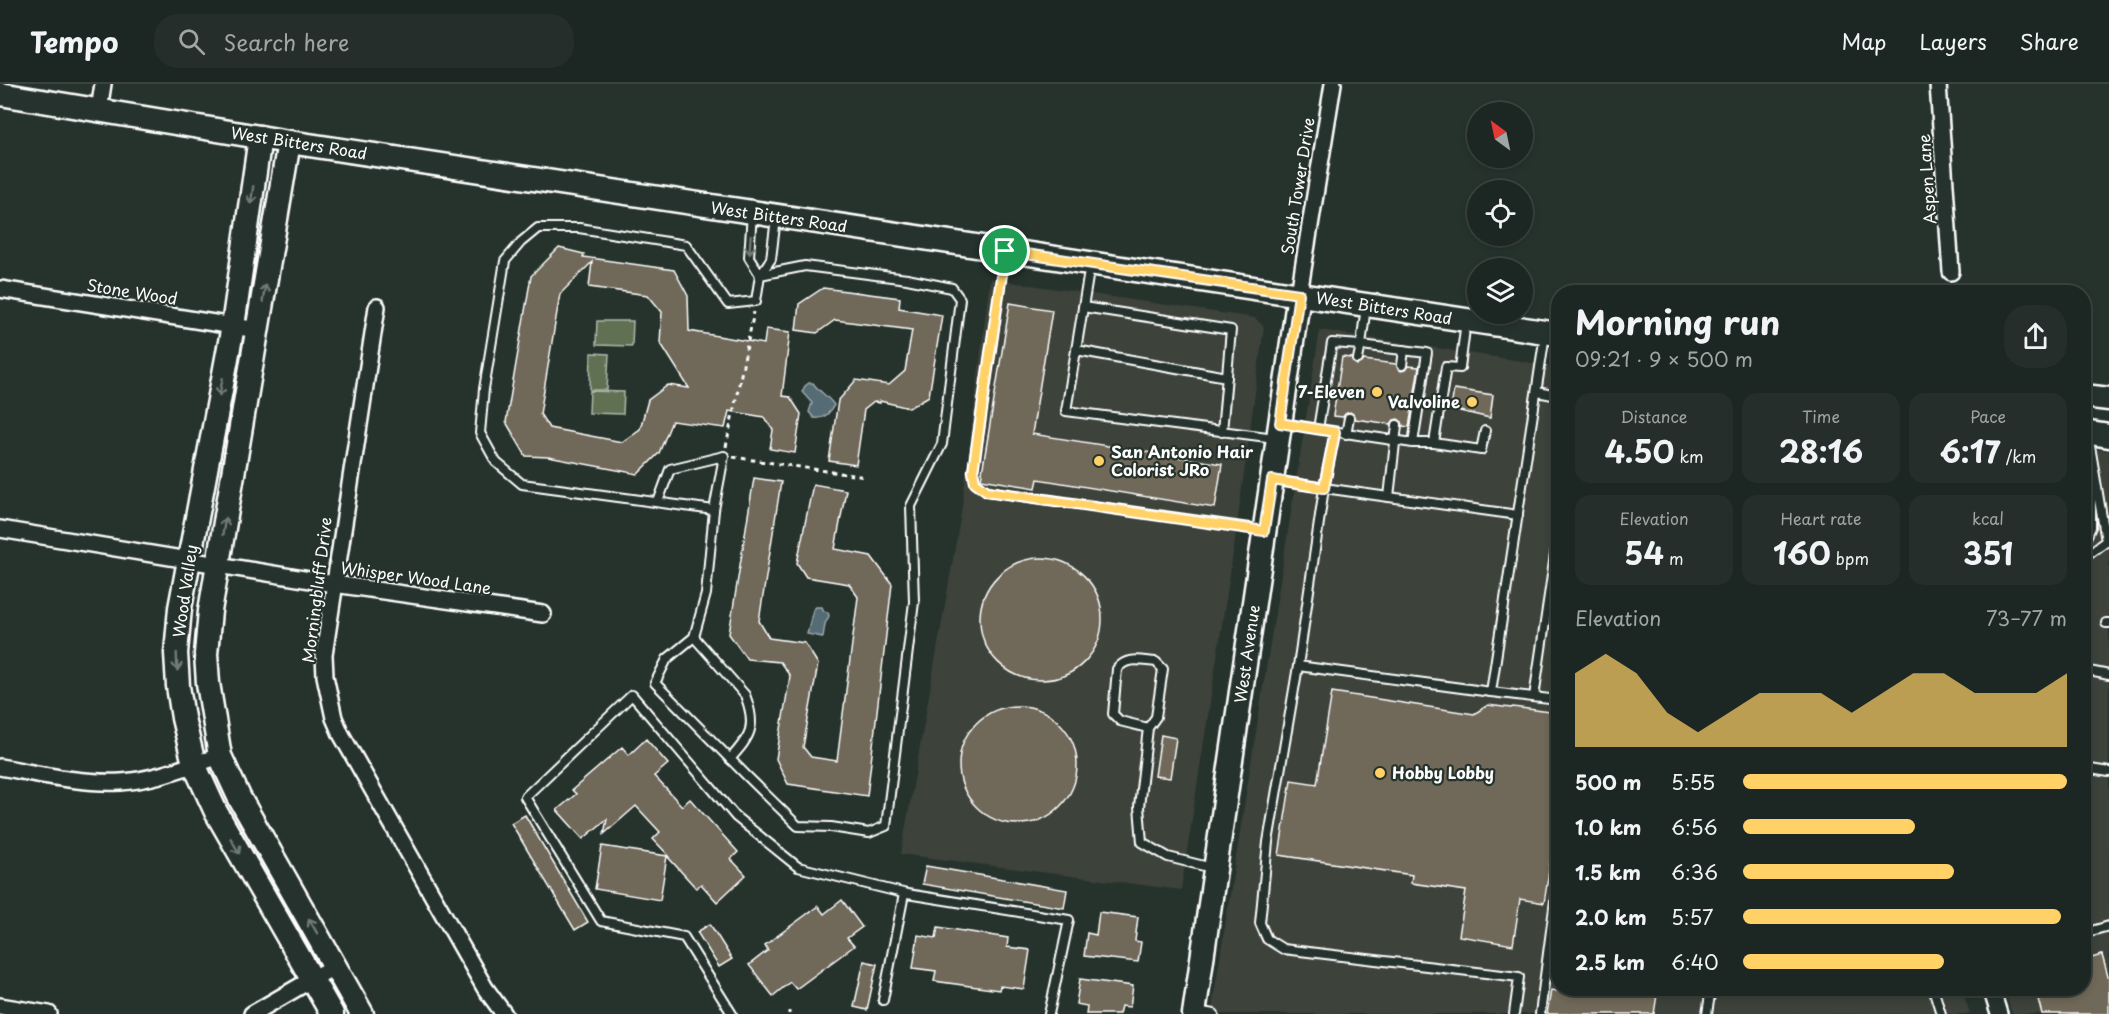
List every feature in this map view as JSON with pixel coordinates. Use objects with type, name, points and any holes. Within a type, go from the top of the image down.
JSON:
[{"type":"main road","name":"West Bitters Road","points":[[0,93],[289,142],[1551,333]]},
{"type":"main road","name":"Wood Valley","points":[[260,137],[233,326],[180,608],[176,654],[178,686],[194,764],[216,812],[332,1014]]},
{"type":"main road","name":"Wood Valley","points":[[289,142],[210,611],[206,654],[208,683],[220,756],[240,799],[362,1014]]},
{"type":"main road","name":"West Avenue","points":[[1201,1013],[1216,869],[1299,294]]},
{"type":"main road","points":[[2091,397],[2109,399]]},
{"type":"street","points":[[99,110],[103,84]]},
{"type":"street","name":"South Tower Drive","points":[[1299,294],[1333,84]]},
{"type":"street","name":"Aspen Lane","points":[[1938,84],[1951,272]]},
{"type":"street","name":"Stone Wood","points":[[0,289],[258,330]]},
{"type":"street","name":"Morningbluff Drive","points":[[377,307],[334,584],[324,655],[324,676],[334,718],[485,988],[504,1014]]},
{"type":"street","name":"Whisper Wood Lane","points":[[0,529],[334,584],[543,614]]},
{"type":"street","points":[[0,767],[68,778],[121,782],[161,774],[220,756]]},
{"type":"street","points":[[252,1014],[335,966]]},
{"type":"street","points":[[1993,996],[1999,1014]]},
{"type":"street","points":[[0,1006],[49,1014]]},
{"type":"lane","points":[[752,213],[749,257],[760,275]]},
{"type":"lane","points":[[714,510],[522,484],[496,462],[480,433],[484,389],[505,261],[521,242],[538,228],[579,228],[686,246],[728,304],[756,301],[760,275],[771,259],[776,216]]},
{"type":"lane","points":[[1005,251],[973,471],[975,482],[987,491],[1264,531]]},
{"type":"lane","points":[[1090,263],[1066,411],[1222,432],[1318,429],[1395,441],[1434,443],[1481,450],[1485,431]]},
{"type":"lane","points":[[658,502],[670,469],[724,456],[714,510],[706,594],[694,637],[667,659],[656,683],[798,826],[831,827],[869,833],[886,826],[914,602],[911,506],[942,444],[960,299],[952,288],[907,279],[805,266],[760,275]]},
{"type":"lane","points":[[1358,359],[1366,304]]},
{"type":"lane","points":[[1083,307],[1231,330],[1222,432]]},
{"type":"lane","points":[[1434,443],[1446,368],[1460,368],[1466,320]]},
{"type":"lane","points":[[1491,692],[1537,392],[1551,337]]},
{"type":"lane","points":[[1318,429],[1332,343],[1427,353],[1413,443]]},
{"type":"lane","points":[[1076,350],[1227,377]]},
{"type":"lane","points":[[1402,365],[1404,350]]},
{"type":"lane","points":[[1537,392],[1551,395]]},
{"type":"lane","points":[[1346,434],[1348,418]]},
{"type":"lane","points":[[1389,497],[1396,425]]},
{"type":"lane","points":[[1335,432],[1324,488],[1298,666],[1268,842],[1260,923],[1267,939],[1283,949],[1519,977],[1514,1014]]},
{"type":"lane","points":[[2091,552],[2106,541],[2095,479],[2093,434]]},
{"type":"lane","points":[[2091,527],[2091,500],[2095,479]]},
{"type":"lane","points":[[1272,480],[1518,515]]},
{"type":"lane","points":[[1534,696],[1551,581]]},
{"type":"lane","points":[[694,637],[745,695],[749,706],[750,732],[745,743],[730,759]]},
{"type":"lane","points":[[1148,728],[1120,721],[1113,714],[1117,669],[1129,660],[1156,662],[1163,669],[1156,717],[1148,728],[1139,807],[1142,842],[1168,857],[1216,869]]},
{"type":"lane","points":[[1298,666],[1551,699]]},
{"type":"lane","points":[[2091,671],[2109,675]]},
{"type":"lane","points":[[732,1014],[684,937],[601,921],[525,797],[632,695],[736,817],[798,867],[904,894],[1069,920],[1049,1014]]},
{"type":"lane","points":[[2091,769],[2109,772]]},
{"type":"lane","points":[[883,1000],[904,894]]},
{"type":"lane","points":[[2091,931],[2109,926]]},
{"type":"lane","points":[[1540,1014],[1551,931]]},
{"type":"lane","points":[[1707,1014],[1710,996]]},
{"type":"lane","points":[[1935,996],[1941,1014]]},
{"type":"path","points":[[756,301],[724,456],[866,477]]},
{"type":"shaded area","points":[[990,279],[1255,318],[1264,327],[1234,547],[1181,890],[901,854],[961,514]]},
{"type":"shaded area","points":[[1320,330],[1551,366],[1551,996],[1964,996],[1970,1014],[1211,1014]]},
{"type":"shaded area","points":[[2091,448],[2109,451],[2109,1014],[2012,1014],[2006,996],[2091,996]]},
{"type":"green space","points":[[597,321],[633,321],[632,346],[596,345]]},
{"type":"green space","points":[[591,353],[609,354],[607,390],[590,390]]},
{"type":"green space","points":[[590,391],[624,392],[623,414],[589,413]]},
{"type":"water","points":[[809,383],[813,383],[834,405],[828,413],[817,418],[809,412],[812,403],[802,392]]},
{"type":"water","points":[[816,607],[822,607],[829,616],[823,637],[807,634],[813,610]]},
{"type":"building","points":[[559,248],[584,254],[583,257],[674,270],[688,296],[689,331],[764,344],[766,329],[790,332],[782,396],[790,397],[801,414],[795,453],[770,449],[773,430],[764,417],[729,411],[725,428],[672,421],[659,453],[638,474],[548,457],[526,456],[506,422],[531,276]],"holes":[[[592,262],[589,287],[648,295],[662,312],[660,342],[689,388],[668,385],[648,400],[640,429],[622,442],[549,428],[540,414],[560,294]]]},
{"type":"building","points":[[823,288],[900,298],[899,308],[942,315],[929,396],[909,408],[880,401],[880,403],[874,402],[864,410],[856,465],[829,461],[838,401],[856,380],[889,385],[905,371],[912,330],[835,320],[817,333],[796,330],[799,304]]},
{"type":"building","points":[[1010,303],[1052,310],[1032,434],[1222,464],[1215,508],[1038,479],[1036,488],[981,479]]},
{"type":"building","name":"7-Eleven","points":[[1342,357],[1352,358],[1357,365],[1364,360],[1396,364],[1401,371],[1408,366],[1419,367],[1409,427],[1403,426],[1398,419],[1391,424],[1355,419],[1350,412],[1343,417],[1333,416]]},
{"type":"building","name":"Valvoline","points":[[1454,389],[1493,395],[1490,418],[1451,409]]},
{"type":"building","points":[[754,478],[781,482],[759,621],[769,638],[805,643],[818,664],[803,747],[811,757],[837,761],[858,597],[849,584],[806,577],[797,563],[813,484],[846,490],[835,549],[871,556],[892,584],[867,796],[788,784],[776,759],[790,676],[780,662],[747,659],[729,634]]},
{"type":"building","points":[[1041,558],[1064,562],[1084,576],[1098,596],[1102,619],[1098,642],[1084,662],[1064,676],[1041,680],[1018,676],[998,662],[984,642],[980,619],[984,596],[998,576],[1018,562]]},
{"type":"building","points":[[1332,692],[1474,714],[1488,705],[1550,712],[1551,859],[1544,903],[1520,899],[1513,945],[1459,936],[1466,891],[1411,883],[1412,875],[1279,855],[1291,780],[1317,784]]},
{"type":"building","points":[[1018,706],[1041,711],[1060,723],[1072,742],[1077,765],[1072,788],[1060,807],[1041,819],[1018,824],[995,819],[976,807],[964,788],[959,765],[964,742],[976,723],[995,711]]},
{"type":"building","points":[[1161,735],[1176,738],[1170,778],[1155,776]]},
{"type":"building","points":[[646,739],[668,764],[654,776],[682,806],[690,799],[738,852],[731,859],[746,875],[717,902],[701,884],[696,888],[667,856],[670,857],[653,839],[660,832],[636,806],[604,834],[607,819],[583,839],[557,810],[576,794],[572,790],[622,747],[629,755]]},
{"type":"building","points":[[525,815],[588,922],[575,930],[511,823]]},
{"type":"building","points":[[602,846],[667,856],[660,900],[595,889]]},
{"type":"building","points":[[926,866],[1067,890],[1064,908],[922,884]]},
{"type":"building","points":[[842,900],[862,927],[847,938],[854,946],[796,989],[790,982],[773,996],[749,965],[768,950],[765,945],[818,906],[824,914]]},
{"type":"building","points":[[1099,912],[1138,917],[1135,941],[1141,942],[1138,962],[1084,956],[1087,933],[1096,935]]},
{"type":"building","points":[[710,924],[732,959],[719,967],[697,932]]},
{"type":"building","points":[[938,927],[1008,938],[1007,947],[1030,950],[1024,989],[1000,986],[999,990],[934,981],[936,971],[913,968],[918,935],[936,938]]},
{"type":"building","points":[[2102,955],[2109,980],[2109,1014],[2042,1014],[2037,996],[2091,996],[2091,958]]},
{"type":"building","points":[[864,961],[877,964],[867,1010],[854,1007]]},
{"type":"building","points":[[1080,979],[1133,986],[1130,1007],[1121,1006],[1119,1014],[1086,1014],[1087,1006],[1076,1004]]},
{"type":"building","points":[[1551,990],[1551,996],[1657,996],[1654,1014],[1547,1014]]},
{"type":"place","name":"7-Eleven","points":[[1377,392]]},
{"type":"place","name":"Valvoline","points":[[1472,402]]},
{"type":"place","name":"San Antonio Hair Colorist JRo","points":[[1099,461]]},
{"type":"place","name":"Hobby Lobby","points":[[1380,773]]},
{"type":"route","points":[[1005,251],[1299,294],[1280,423],[1335,432],[1324,488],[1272,480],[1264,531],[987,491],[975,482],[973,471],[1005,251]]}]
